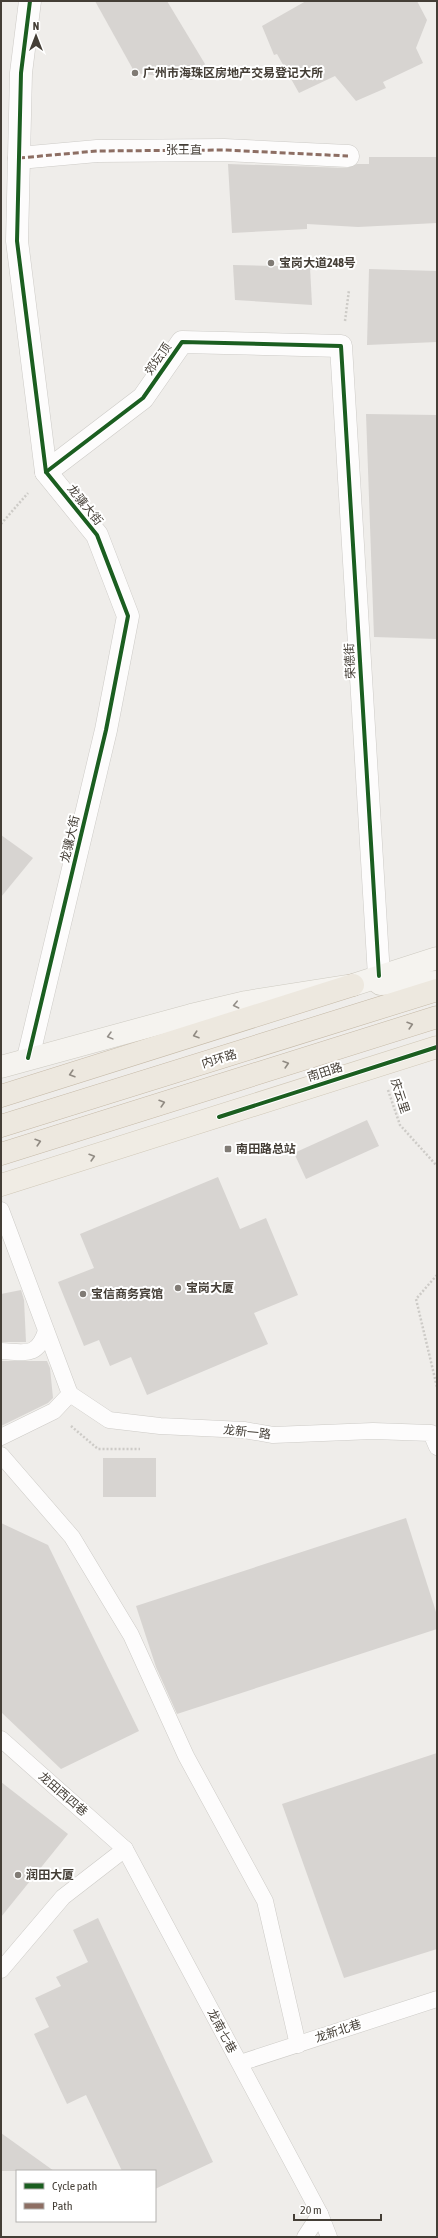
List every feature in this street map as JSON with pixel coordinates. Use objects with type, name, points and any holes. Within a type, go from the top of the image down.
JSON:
[{"type":"highway","points":[[1,1096],[353,985]]},
{"type":"highway","name":"内环路","points":[[1,1126],[437,990]]},
{"type":"highway","name":"内环路","points":[[1,1154],[437,1017]]},
{"type":"main road","points":[[353,985],[437,958]]},
{"type":"main road","points":[[1,1067],[28,1058],[198,1013],[246,1002],[353,985],[437,982]]},
{"type":"main road","points":[[1,1130],[437,994]]},
{"type":"main road","name":"南田路","points":[[1,1185],[437,1047]]},
{"type":"street","points":[[30,1],[21,73],[17,241],[46,472]]},
{"type":"street","name":"张王直","points":[[19,158],[97,151],[208,150],[348,156]]},
{"type":"street","name":"郊坛顶","points":[[46,472],[143,398],[182,342],[341,346]]},
{"type":"street","name":"荣德街","points":[[341,346],[379,976]]},
{"type":"street","name":"龙骧大街","points":[[28,1058],[106,730],[128,616],[97,535],[46,472]]},
{"type":"lane","points":[[1,1210],[70,1394],[54,1411],[1,1437]]},
{"type":"lane","points":[[1,1351],[30,1353],[38,1347],[46,1331]]},
{"type":"lane","name":"龙新一路","points":[[70,1394],[109,1420],[160,1426],[244,1430],[274,1435],[373,1431],[434,1440]]},
{"type":"lane","points":[[1,1455],[72,1537],[131,1635],[186,1756],[265,1901],[298,2045]]},
{"type":"lane","name":"龙田西四巷","points":[[1,1739],[125,1849]]},
{"type":"lane","points":[[1,1970],[63,1897],[125,1849]]},
{"type":"lane","name":"龙南七巷","points":[[125,1849],[320,2214],[329,2237]]},
{"type":"lane","name":"龙新北巷","points":[[240,2063],[437,1999]]},
{"type":"lane","points":[[305,2237],[320,2214]]},
{"type":"path","points":[[341,346],[349,290]]},
{"type":"path","points":[[1,524],[46,472]]},
{"type":"path","points":[[437,1275],[416,1299],[437,1387]]},
{"type":"building","points":[[95,1],[167,1],[205,64],[192,80],[135,73]]},
{"type":"building","points":[[306,1],[417,1],[427,20],[416,48],[423,63],[383,82],[386,88],[356,101],[335,76],[299,93],[277,54],[274,55],[262,26]]},
{"type":"building","points":[[369,157],[437,157],[437,223],[358,227],[307,224],[307,229],[232,233],[228,164],[347,168],[357,164],[369,164]]},
{"type":"building","points":[[233,265],[310,267],[312,305],[235,300]]},
{"type":"building","points":[[369,269],[437,271],[437,342],[367,345]]},
{"type":"building","points":[[366,414],[437,415],[437,639],[374,637]]},
{"type":"building","points":[[1,835],[33,858],[1,897]]},
{"type":"building","points":[[367,1120],[379,1146],[306,1179],[294,1153]]},
{"type":"building","name":"宝岗大厦","points":[[218,1177],[240,1229],[266,1218],[298,1295],[254,1313],[268,1344],[147,1395],[131,1357],[110,1366],[99,1340],[84,1346],[58,1282],[94,1268],[80,1234]]},
{"type":"building","points":[[21,1290],[24,1300],[26,1342],[1,1342],[1,1294]]},
{"type":"building","points":[[1,1361],[47,1361],[50,1368],[53,1398],[48,1403],[1,1426]]},
{"type":"building","points":[[103,1458],[156,1458],[156,1497],[103,1497]]},
{"type":"building","points":[[406,1518],[437,1615],[437,1629],[177,1714],[156,1667],[136,1606]]},
{"type":"building","points":[[1,1523],[48,1545],[139,1731],[61,1769],[1,1712]]},
{"type":"building","points":[[437,1753],[437,1949],[344,1978],[282,1804]]},
{"type":"building","name":"润田大厦","points":[[1,1782],[68,1834],[1,1917]]},
{"type":"building","points":[[98,1918],[213,2162],[156,2189],[156,2170],[122,2170],[86,2095],[67,2104],[34,2034],[49,2027],[35,1998],[61,1986],[56,1977],[88,1962],[73,1930]]},
{"type":"building","points":[[1,2133],[53,2170],[16,2170],[1,2171]]},
{"type":"marked path","points":[[19,158],[97,151],[224,150],[348,156]]},
{"type":"cycle path","points":[[28,1058],[106,730],[128,616],[97,535],[46,472],[17,241],[21,73],[30,1]]},
{"type":"cycle path","points":[[46,472],[143,398],[182,342],[341,346],[379,976]]},
{"type":"cycle path","points":[[219,1117],[437,1047]]},
{"type":"place","name":"广州市海珠区房地产交易登记大所","points":[[135,73]]},
{"type":"place","name":"宝岗大道248号","points":[[271,263]]},
{"type":"place","name":"南田路总站","points":[[228,1149]]},
{"type":"place","name":"宝岗大厦","points":[[178,1288]]},
{"type":"place","name":"宝信商务宾馆","points":[[83,1294]]},
{"type":"place","name":"润田大厦","points":[[18,1875]]}]
